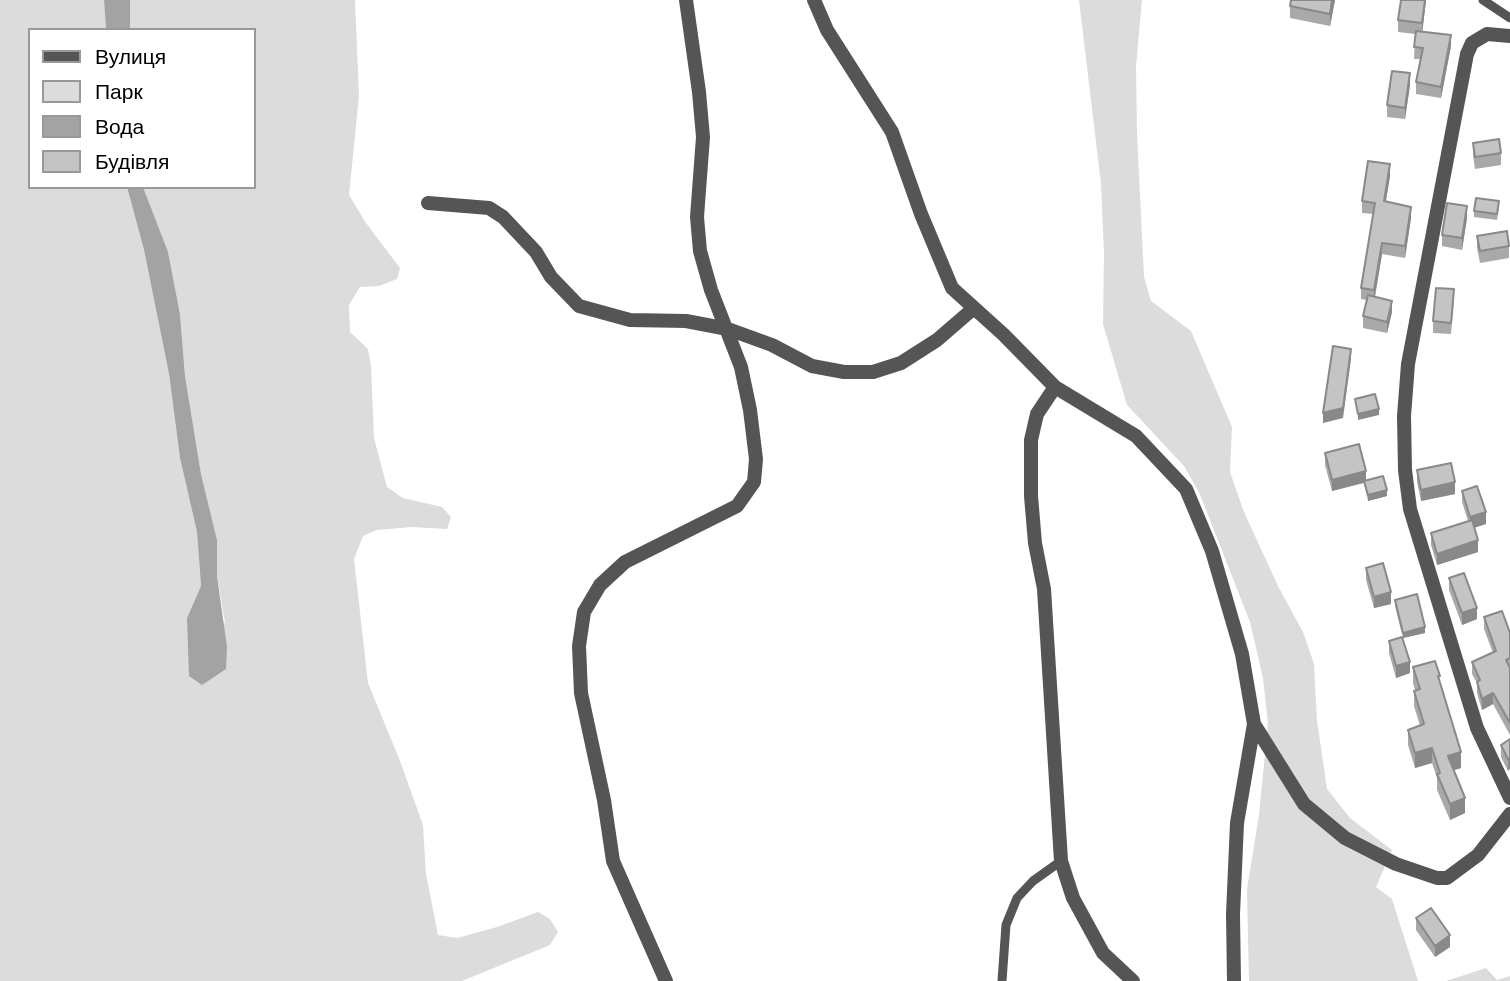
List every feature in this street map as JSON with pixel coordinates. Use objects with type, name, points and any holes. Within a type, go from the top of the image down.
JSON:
[{"type":"street","points":[[666,981],[613,860],[604,800],[581,693],[579,646],[584,612],[600,585],[625,562],[737,506],[754,482],[756,458],[741,368],[711,290],[701,251],[697,217],[703,137],[686,0]]},
{"type":"street","points":[[814,0],[827,30],[892,132],[951,288],[1004,335],[1055,387],[1136,436],[1186,489],[1212,551],[1242,654],[1254,724],[1237,822],[1233,914],[1234,981]]},
{"type":"street","points":[[1510,36],[1487,34],[1472,43],[1467,54],[1408,364],[1404,416],[1405,470],[1410,509],[1477,728],[1510,798]]},
{"type":"street","points":[[428,202],[489,208],[503,217],[536,252],[551,277],[579,306],[630,320],[687,321],[728,329],[772,345],[812,366],[844,372],[873,372],[901,363],[937,340],[974,308]]},
{"type":"street","points":[[1055,387],[1037,414],[1031,440],[1031,496],[1035,543],[1044,589],[1061,861],[1073,898],[1103,953],[1133,981]]},
{"type":"street","points":[[1254,724],[1304,804],[1346,838],[1406,868],[1437,878],[1447,878],[1478,855],[1510,814]]},
{"type":"lane","points":[[1483,0],[1510,18]]},
{"type":"lane","points":[[1002,981],[1006,925],[1017,898],[1033,881],[1061,861]]},
{"type":"green space","points":[[0,0],[104,0],[106,28],[28,28],[28,189],[128,189],[144,250],[169,374],[180,458],[197,532],[201,586],[187,618],[225,623],[217,576],[217,540],[201,474],[185,376],[180,314],[168,253],[144,189],[256,189],[256,28],[130,28],[130,0],[355,0],[359,96],[349,195],[400,268],[397,279],[379,286],[360,287],[349,305],[350,332],[368,349],[374,438],[387,487],[403,498],[442,507],[451,517],[447,529],[412,527],[377,530],[363,536],[354,559],[368,683],[423,825],[426,874],[438,935],[457,938],[538,912],[550,919],[558,932],[550,945],[462,981],[0,981]]},
{"type":"green space","points":[[1079,0],[1142,0],[1136,66],[1144,277],[1151,301],[1191,331],[1232,427],[1230,472],[1244,512],[1278,586],[1303,632],[1314,664],[1317,721],[1327,789],[1350,818],[1392,850],[1376,887],[1392,899],[1418,981],[1249,981],[1247,889],[1259,815],[1268,724],[1263,678],[1250,622],[1199,492],[1184,466],[1127,405],[1103,324],[1101,184]]},
{"type":"green space","points":[[1486,968],[1497,980],[1510,976],[1510,981],[1446,981]]},
{"type":"water","points":[[104,0],[130,0],[130,28],[106,28]]},
{"type":"water","points":[[128,189],[144,189],[168,252],[180,314],[185,376],[201,474],[217,540],[217,576],[227,647],[226,669],[202,685],[189,676],[187,618],[201,586],[197,532],[180,458],[169,374],[144,250]]},
{"type":"building","points":[[1291,0],[1332,0],[1330,14],[1290,6]]},
{"type":"building","points":[[1401,0],[1425,0],[1422,23],[1398,20]]},
{"type":"building","points":[[1416,31],[1451,35],[1441,87],[1416,82],[1423,48],[1414,47]]},
{"type":"building","points":[[1392,71],[1410,73],[1405,108],[1387,105]]},
{"type":"building","points":[[1499,139],[1501,153],[1475,157],[1473,143]]},
{"type":"building","points":[[1368,161],[1390,164],[1384,201],[1411,207],[1405,246],[1382,243],[1374,290],[1361,288],[1375,203],[1362,201]]},
{"type":"building","points":[[1476,198],[1499,201],[1497,214],[1474,211]]},
{"type":"building","points":[[1447,203],[1467,206],[1462,238],[1442,235]]},
{"type":"building","points":[[1507,231],[1509,246],[1480,251],[1477,236]]},
{"type":"building","points":[[1436,288],[1454,289],[1451,323],[1433,321]]},
{"type":"building","points":[[1368,295],[1392,301],[1387,322],[1363,316]]},
{"type":"building","points":[[1333,346],[1351,349],[1343,408],[1323,413]]},
{"type":"building","points":[[1375,394],[1379,409],[1358,414],[1355,399]]},
{"type":"building","points":[[1359,444],[1366,471],[1332,480],[1325,453]]},
{"type":"building","points":[[1451,463],[1455,482],[1421,490],[1417,470]]},
{"type":"building","points":[[1383,476],[1387,490],[1368,495],[1364,481]]},
{"type":"building","points":[[1477,486],[1486,512],[1470,517],[1462,491]]},
{"type":"building","points":[[1472,520],[1478,540],[1437,554],[1431,533]]},
{"type":"building","points":[[1383,563],[1391,592],[1374,597],[1366,568]]},
{"type":"building","points":[[1464,573],[1477,608],[1462,613],[1449,578]]},
{"type":"building","points":[[1417,594],[1425,627],[1403,633],[1395,600]]},
{"type":"building","points":[[1502,611],[1510,633],[1510,658],[1506,660],[1510,668],[1510,723],[1493,693],[1482,699],[1477,682],[1480,680],[1472,662],[1496,651],[1484,617]]},
{"type":"building","points":[[1402,637],[1410,662],[1396,666],[1389,641]]},
{"type":"building","points":[[1435,661],[1461,752],[1448,756],[1465,798],[1450,804],[1437,774],[1440,773],[1432,748],[1415,753],[1408,730],[1424,724],[1414,691],[1420,689],[1413,667]]},
{"type":"building","points":[[1510,739],[1510,758],[1508,759],[1501,745]]},
{"type":"building","points":[[1431,908],[1450,935],[1435,946],[1416,918]]}]
